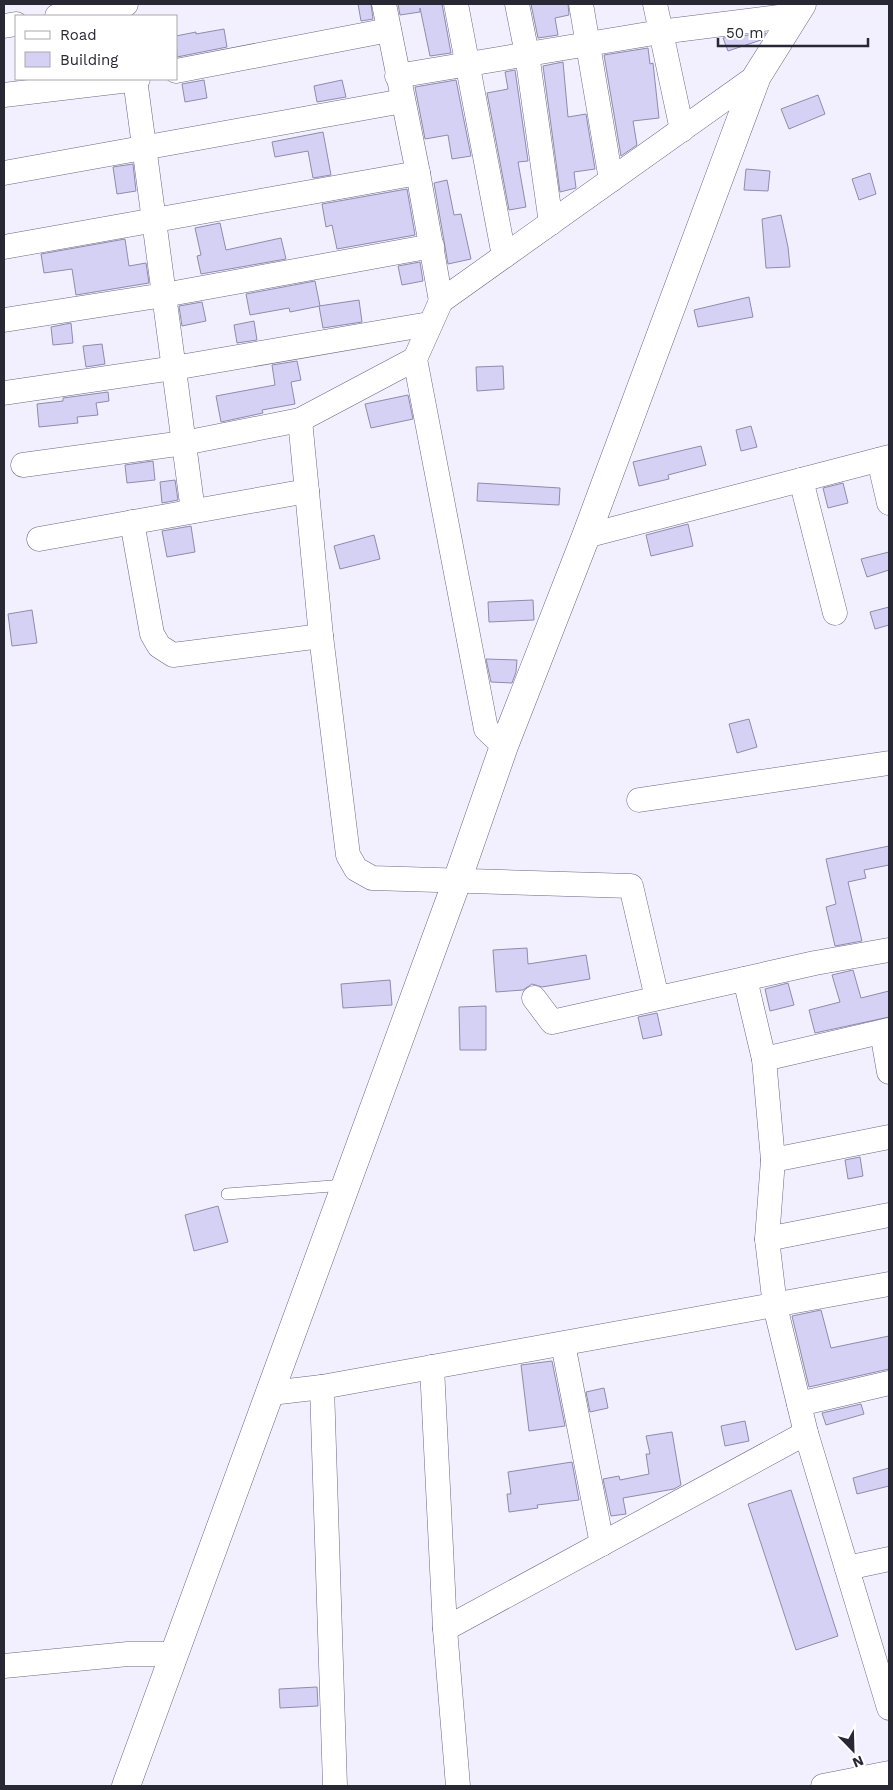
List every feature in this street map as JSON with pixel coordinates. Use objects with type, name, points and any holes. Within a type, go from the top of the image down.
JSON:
[{"type":"main road","points":[[126,1786],[271,1393],[457,881],[504,746],[586,536],[757,76],[796,7]]},
{"type":"street","points":[[63,15],[126,4]]},
{"type":"street","points":[[384,4],[432,246],[440,301]]},
{"type":"street","points":[[456,4],[504,256]]},
{"type":"street","points":[[517,4],[551,222]]},
{"type":"street","points":[[581,4],[611,180]]},
{"type":"street","points":[[655,4],[682,130]]},
{"type":"street","points":[[398,76],[660,32],[721,14],[796,7]]},
{"type":"street","points":[[178,71],[389,30]]},
{"type":"street","points":[[504,746],[486,729],[415,359],[440,301],[757,76]]},
{"type":"street","points":[[4,95],[128,80]]},
{"type":"street","points":[[136,80],[193,511]]},
{"type":"street","points":[[4,173],[403,101]]},
{"type":"street","points":[[4,247],[418,173]]},
{"type":"street","points":[[4,320],[164,295],[432,246]]},
{"type":"street","points":[[4,393],[174,368],[429,324]]},
{"type":"street","points":[[23,465],[184,443],[300,420],[415,359]]},
{"type":"street","points":[[300,420],[321,636],[348,855],[356,869],[372,878],[631,886],[658,998]]},
{"type":"street","points":[[586,536],[884,459],[889,503]]},
{"type":"street","points":[[801,480],[835,613]]},
{"type":"street","points":[[39,538],[307,491]]},
{"type":"street","points":[[132,522],[152,634],[159,646],[173,655],[321,636]]},
{"type":"street","points":[[639,800],[889,763]]},
{"type":"street","points":[[534,998],[552,1022],[815,963],[889,950]]},
{"type":"street","points":[[745,979],[764,1059],[773,1160],[767,1238],[775,1306],[806,1433],[847,1568],[883,1664],[889,1708]]},
{"type":"street","points":[[764,1059],[886,1031],[889,1072]]},
{"type":"street","points":[[773,1160],[889,1137]]},
{"type":"street","points":[[767,1238],[889,1215]]},
{"type":"street","points":[[271,1393],[322,1387],[889,1284]]},
{"type":"street","points":[[563,1344],[602,1544]]},
{"type":"street","points":[[432,1367],[445,1629],[458,1786]]},
{"type":"street","points":[[799,1404],[889,1383]]},
{"type":"street","points":[[322,1387],[335,1786]]},
{"type":"street","points":[[445,1629],[806,1433]]},
{"type":"street","points":[[847,1568],[889,1559]]},
{"type":"street","points":[[4,1666],[128,1654],[174,1654]]},
{"type":"street","points":[[823,1786],[889,1773]]},
{"type":"lane","points":[[226,1194],[346,1184]]},
{"type":"building","points":[[358,4],[371,4],[373,19],[361,21]]},
{"type":"building","points":[[398,4],[442,4],[451,53],[430,56],[420,8],[420,12],[400,15]]},
{"type":"building","points":[[531,4],[568,4],[569,15],[555,18],[558,35],[538,38]]},
{"type":"building","points":[[224,29],[227,47],[178,57],[178,36],[196,32],[196,34]]},
{"type":"building","points":[[766,33],[761,40],[728,51],[723,38]]},
{"type":"building","points":[[648,48],[650,64],[653,63],[659,118],[633,121],[637,145],[621,156],[604,55]]},
{"type":"building","points":[[563,62],[568,117],[586,114],[595,169],[574,172],[576,188],[560,192],[543,66]]},
{"type":"building","points":[[515,70],[528,161],[518,162],[526,207],[509,210],[487,93],[508,89],[505,72]]},
{"type":"building","points":[[204,80],[207,98],[185,102],[182,84]]},
{"type":"building","points":[[342,80],[346,97],[317,102],[314,86]]},
{"type":"building","points":[[456,80],[471,156],[452,159],[448,135],[425,139],[415,87]]},
{"type":"building","points":[[818,95],[825,114],[789,129],[781,109]]},
{"type":"building","points":[[323,132],[331,175],[313,178],[308,151],[275,157],[272,142]]},
{"type":"building","points":[[133,164],[136,191],[117,194],[113,167]]},
{"type":"building","points":[[746,169],[770,171],[768,191],[744,190]]},
{"type":"building","points":[[870,173],[876,194],[859,200],[852,179]]},
{"type":"building","points":[[447,180],[454,215],[461,214],[471,259],[448,264],[434,183]]},
{"type":"building","points":[[407,189],[415,235],[337,249],[332,225],[326,227],[322,204]]},
{"type":"building","points":[[781,215],[790,267],[766,268],[762,219]]},
{"type":"building","points":[[220,223],[226,250],[281,238],[286,259],[201,274],[197,256],[201,255],[195,228]]},
{"type":"building","points":[[125,239],[129,266],[146,263],[149,283],[76,295],[72,269],[44,273],[41,254]]},
{"type":"building","points":[[420,262],[423,281],[402,285],[398,266]]},
{"type":"building","points":[[315,281],[320,306],[290,312],[289,308],[250,315],[246,294]]},
{"type":"building","points":[[749,297],[753,317],[698,327],[694,310]]},
{"type":"building","points":[[359,300],[362,322],[323,328],[319,306]]},
{"type":"building","points":[[202,302],[206,321],[182,326],[179,306]]},
{"type":"building","points":[[254,321],[257,340],[237,343],[234,325]]},
{"type":"building","points":[[71,323],[73,343],[53,345],[51,327]]},
{"type":"building","points":[[102,344],[105,364],[86,367],[83,346]]},
{"type":"building","points":[[297,361],[301,380],[291,382],[295,404],[262,410],[263,413],[221,422],[216,396],[275,385],[272,365]]},
{"type":"building","points":[[503,366],[504,389],[477,391],[476,367]]},
{"type":"building","points":[[108,392],[109,401],[96,403],[98,415],[77,417],[78,423],[39,427],[37,404],[63,401],[63,398]]},
{"type":"building","points":[[408,395],[413,419],[371,428],[365,404]]},
{"type":"building","points":[[751,426],[757,447],[741,451],[736,430]]},
{"type":"building","points":[[701,446],[706,465],[668,475],[669,479],[639,486],[633,462]]},
{"type":"building","points":[[153,461],[155,480],[127,483],[125,465]]},
{"type":"building","points":[[175,480],[178,500],[162,503],[160,482]]},
{"type":"building","points":[[478,483],[560,488],[559,505],[477,501]]},
{"type":"building","points":[[843,483],[848,503],[828,508],[823,488]]},
{"type":"building","points":[[688,524],[693,546],[651,556],[646,535]]},
{"type":"building","points":[[191,526],[195,552],[167,557],[162,531]]},
{"type":"building","points":[[374,535],[380,559],[340,569],[334,546]]},
{"type":"building","points":[[889,552],[889,570],[867,577],[861,559]]},
{"type":"building","points":[[533,600],[534,620],[489,622],[488,602]]},
{"type":"building","points":[[889,607],[889,625],[875,629],[870,612]]},
{"type":"building","points":[[32,610],[37,643],[12,646],[8,614]]},
{"type":"building","points":[[486,659],[517,660],[516,672],[512,683],[491,682]]},
{"type":"building","points":[[749,719],[757,747],[737,753],[729,724]]},
{"type":"building","points":[[889,846],[889,865],[864,870],[866,878],[848,882],[862,941],[835,946],[826,907],[836,904],[826,859]]},
{"type":"building","points":[[527,948],[528,964],[586,955],[590,979],[542,987],[532,984],[523,990],[496,992],[493,950]]},
{"type":"building","points":[[853,970],[861,998],[889,991],[889,1017],[815,1033],[809,1010],[840,1002],[832,975]]},
{"type":"building","points":[[390,980],[392,1005],[343,1008],[341,984]]},
{"type":"building","points":[[788,983],[794,1005],[770,1011],[765,989]]},
{"type":"building","points":[[486,1006],[486,1050],[460,1050],[459,1007]]},
{"type":"building","points":[[657,1013],[662,1035],[643,1039],[638,1017]]},
{"type":"building","points":[[860,1157],[863,1176],[848,1179],[845,1160]]},
{"type":"building","points":[[218,1206],[228,1242],[194,1251],[185,1215]]},
{"type":"building","points":[[821,1310],[831,1348],[889,1336],[889,1369],[809,1387],[792,1316]]},
{"type":"building","points":[[552,1361],[565,1426],[529,1431],[521,1365]]},
{"type":"building","points":[[604,1388],[608,1408],[590,1412],[586,1392]]},
{"type":"building","points":[[861,1404],[864,1414],[826,1425],[822,1413]]},
{"type":"building","points":[[745,1421],[749,1441],[725,1446],[721,1426]]},
{"type":"building","points":[[672,1432],[681,1485],[674,1489],[623,1498],[626,1514],[611,1516],[603,1479],[619,1476],[620,1480],[649,1474],[646,1454],[650,1454],[646,1436]]},
{"type":"building","points":[[572,1462],[579,1500],[537,1505],[538,1508],[509,1512],[507,1494],[511,1494],[508,1472]]},
{"type":"building","points":[[889,1468],[889,1486],[857,1494],[853,1478]]},
{"type":"building","points":[[791,1490],[838,1636],[796,1650],[748,1504]]},
{"type":"building","points":[[317,1687],[318,1706],[280,1708],[279,1689]]}]
